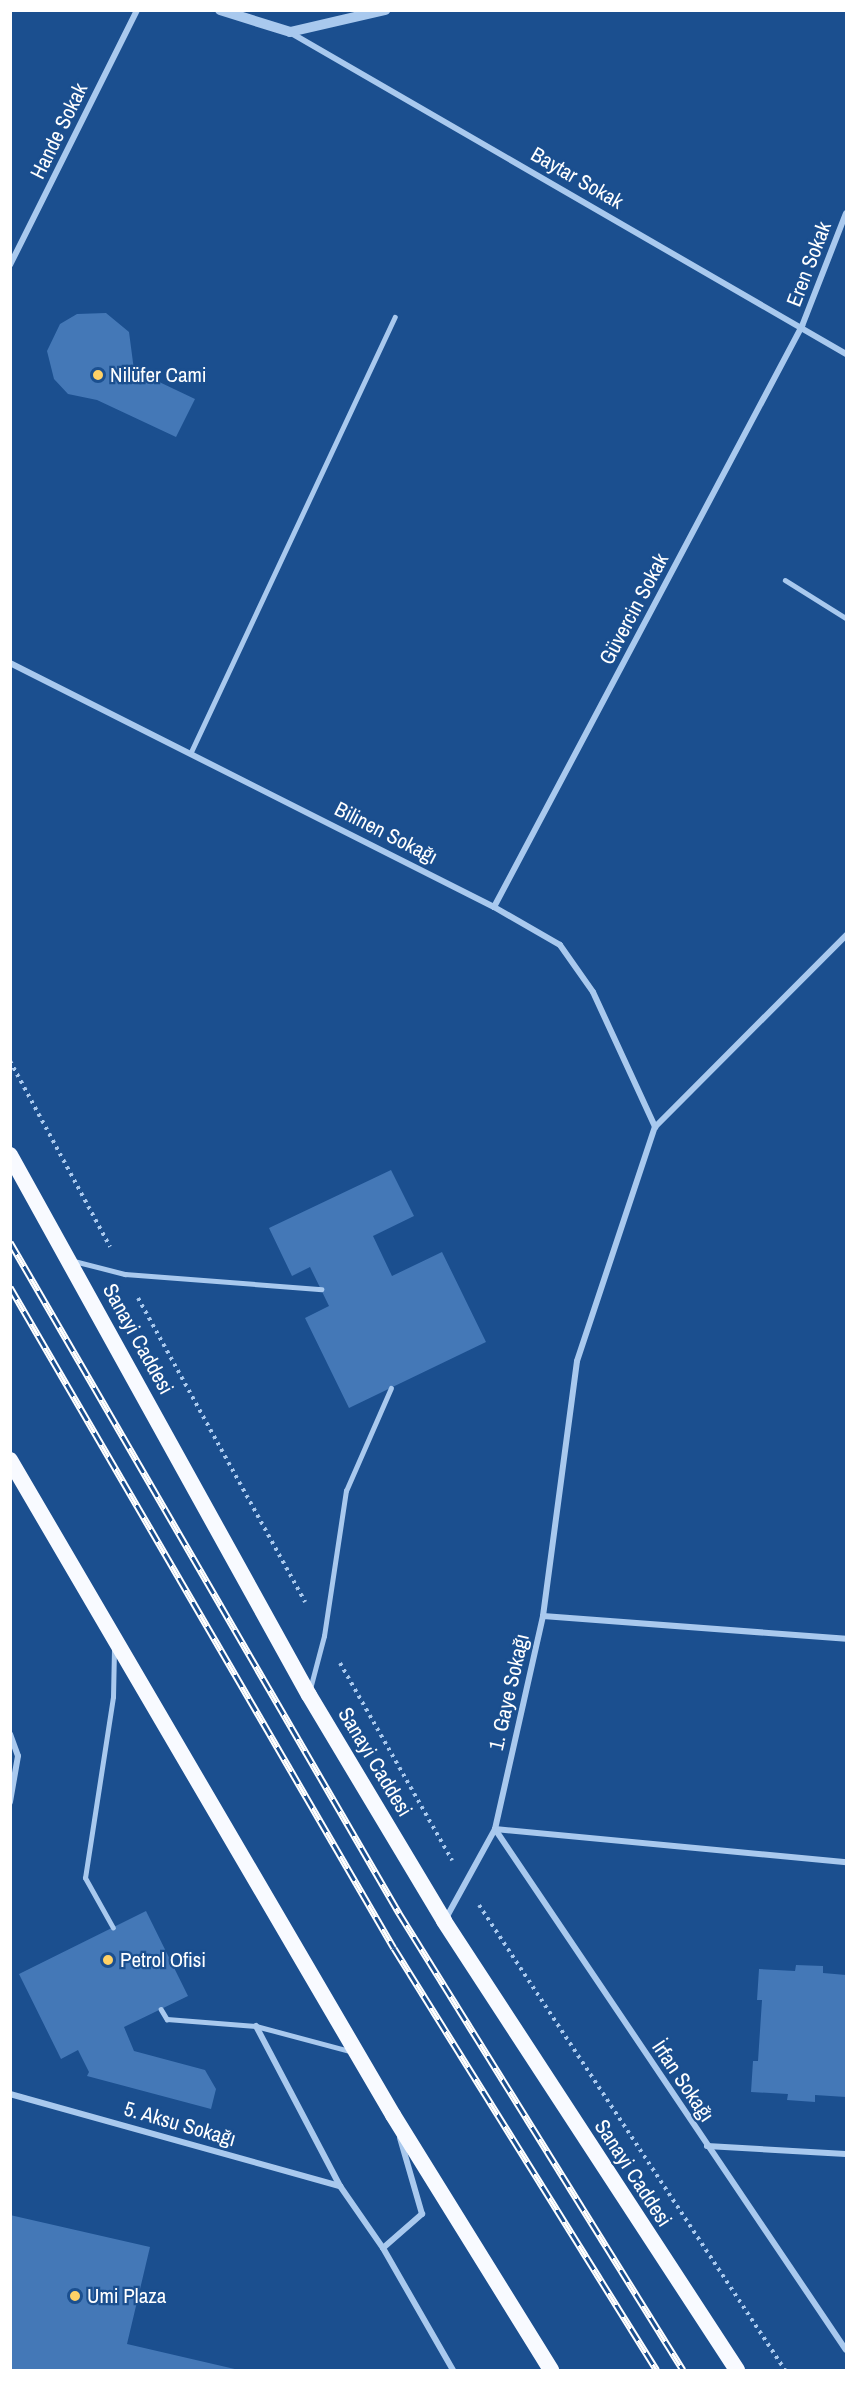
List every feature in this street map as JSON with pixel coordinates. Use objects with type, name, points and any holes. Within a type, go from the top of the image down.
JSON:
[{"type":"highway","name":"Sanayi Caddesi","points":[[10,1155],[309,1695],[444,1921],[736,2370]]},
{"type":"highway","points":[[10,1460],[361,2054],[393,2115],[551,2370]]},
{"type":"street","name":"Hande Sokak","points":[[10,265],[137,10]]},
{"type":"street","points":[[220,10],[290,32],[385,10]]},
{"type":"street","name":"Baytar Sokak","points":[[290,32],[802,326],[846,354]]},
{"type":"street","name":"Eren Sokak","points":[[802,326],[846,213]]},
{"type":"street","name":"Güvercin Sokak","points":[[494,907],[802,326]]},
{"type":"street","name":"Bilinen Sokağı","points":[[10,663],[191,752],[494,907],[560,945],[593,992],[655,1126]]},
{"type":"street","points":[[543,1616],[577,1361],[655,1126],[846,935]]},
{"type":"street","name":"1. Gaye Sokağı","points":[[444,1921],[495,1829],[543,1616],[846,1639]]},
{"type":"street","points":[[10,1734],[18,1756],[10,1802]]},
{"type":"street","points":[[10,1753],[18,1756]]},
{"type":"street","points":[[495,1829],[846,1862]]},
{"type":"street","name":"İrfan Sokağı","points":[[495,1829],[846,2350]]},
{"type":"street","points":[[256,2026],[340,2186],[383,2248],[453,2370]]},
{"type":"street","name":"5. Aksu Sokağı","points":[[10,2094],[340,2186]]},
{"type":"street","points":[[383,2248],[422,2214],[393,2115]]},
{"type":"street","points":[[707,2146],[846,2154]]},
{"type":"lane","points":[[191,752],[395,317]]},
{"type":"lane","points":[[785,580],[846,618]]},
{"type":"lane","points":[[68,1259],[124,1274],[321,1289]]},
{"type":"lane","points":[[309,1695],[324,1636],[346,1491],[391,1388]]},
{"type":"lane","points":[[113,1928],[85,1878],[113,1697],[114,1638]]},
{"type":"lane","points":[[161,2009],[167,2019],[256,2026],[361,2054]]},
{"type":"path","points":[[10,1061],[124,1274],[324,1636],[466,1884],[785,2370]]},
{"type":"building","name":"Nilüfer Cami","points":[[106,313],[129,332],[134,370],[195,399],[176,437],[97,400],[68,394],[54,379],[47,351],[60,324],[77,314]]},
{"type":"building","points":[[391,1170],[414,1216],[373,1236],[392,1276],[442,1252],[486,1342],[349,1408],[305,1318],[329,1306],[310,1267],[292,1276],[269,1228]]},
{"type":"building","points":[[146,1911],[188,1996],[124,2027],[134,2051],[205,2070],[216,2089],[211,2109],[87,2076],[89,2072],[78,2050],[61,2059],[19,1974]]},
{"type":"building","points":[[796,1965],[823,1966],[823,1973],[846,1975],[846,2097],[815,2095],[815,2102],[787,2100],[788,2094],[751,2092],[753,2061],[758,2061],[762,2000],[757,2000],[759,1969],[795,1971]]},
{"type":"building","name":"Umi Plaza","points":[[10,2215],[150,2247],[127,2344],[239,2370],[10,2370]]},
{"type":"railway","points":[[10,1242],[399,1913],[683,2370]]},
{"type":"railway","points":[[10,1287],[394,1948],[657,2370]]},
{"type":"place","name":"Nilüfer Cami","points":[[98,375]]},
{"type":"place","name":"Petrol Ofisi","points":[[108,1960]]},
{"type":"place","name":"Umi Plaza","points":[[75,2296]]}]
